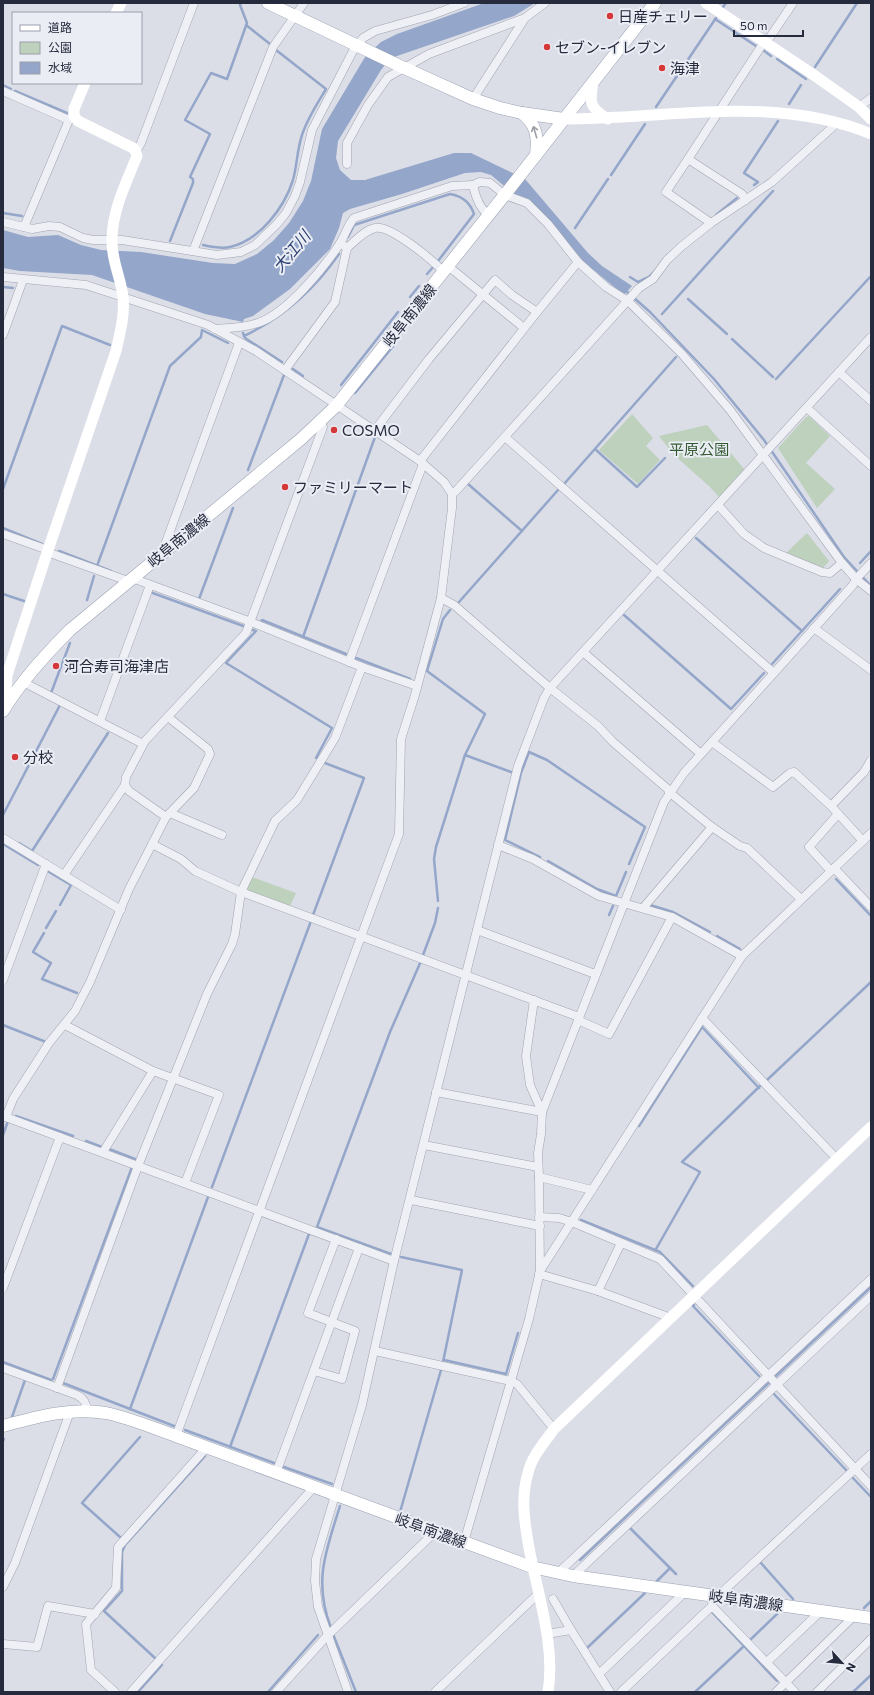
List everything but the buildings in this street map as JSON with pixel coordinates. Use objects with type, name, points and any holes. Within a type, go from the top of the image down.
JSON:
[{"type":"main road","points":[[268,3],[473,99],[500,108],[522,113],[564,119]]},
{"type":"main road","name":"岐阜南濃線","points":[[3,712],[23,682],[46,654],[70,630],[319,422],[336,406],[506,194],[655,3]]},
{"type":"main road","points":[[522,113],[529,119],[537,133],[536,155]]},
{"type":"main road","name":"岐阜南濃線","points":[[3,1426],[53,1414],[70,1412],[86,1411],[124,1417],[532,1567],[573,1576],[685,1592],[714,1599],[871,1618]]},
{"type":"street","points":[[11,699],[6,689],[7,675],[47,551],[116,351],[122,321],[123,294],[112,244],[117,207],[137,156],[136,152],[142,143],[194,3]]},
{"type":"street","points":[[193,251],[273,47],[304,3]]},
{"type":"street","points":[[3,222],[32,229],[48,226],[60,227],[83,238],[112,244],[193,251],[217,255],[241,252],[255,245],[286,213],[295,196],[312,130],[360,46],[363,38],[375,32],[432,15],[464,3]]},
{"type":"street","points":[[347,164],[347,143],[368,104],[388,77],[402,67],[429,54],[525,18],[545,3]]},
{"type":"street","points":[[706,3],[859,107],[871,119]]},
{"type":"street","points":[[711,223],[666,192],[793,3]]},
{"type":"street","points":[[473,99],[525,18]]},
{"type":"street","points":[[593,83],[590,95],[591,104],[608,119]]},
{"type":"street","points":[[24,227],[85,84]]},
{"type":"street","points":[[3,91],[71,118],[133,148],[136,152]]},
{"type":"street","points":[[859,107],[871,98]]},
{"type":"street","points":[[564,119],[608,119],[719,112],[770,111],[804,115],[837,123],[871,134]]},
{"type":"street","points":[[452,494],[628,302],[639,288],[653,279],[667,260],[711,223],[772,182],[837,123]]},
{"type":"street","points":[[688,159],[742,194],[746,200]]},
{"type":"street","points":[[285,370],[335,302],[344,246],[350,223],[354,218],[452,186],[473,185],[480,182],[490,183],[506,194],[527,203],[548,224],[578,262],[606,287],[628,302],[682,354],[765,454],[842,563],[871,592]]},
{"type":"street","points":[[473,185],[475,195],[488,215]]},
{"type":"street","points":[[214,329],[241,328],[259,322],[277,313],[295,297],[344,246],[376,228],[382,228],[404,239],[419,249],[483,295],[524,328]]},
{"type":"street","points":[[349,662],[422,463],[524,328],[578,262]]},
{"type":"street","points":[[3,277],[86,285],[123,294],[208,325],[256,351],[336,406],[375,430],[422,463],[444,482],[452,494],[452,508],[442,598],[401,739],[399,834],[176,1436]]},
{"type":"street","points":[[3,335],[23,280]]},
{"type":"street","points":[[375,430],[429,359],[495,280],[512,295],[537,312]]},
{"type":"street","points":[[348,1692],[318,1607],[315,1581],[316,1559],[362,1406],[394,1262],[411,1200],[436,1092],[518,766],[544,698],[550,688],[871,337]]},
{"type":"street","points":[[170,546],[166,542],[239,343]]},
{"type":"street","points":[[839,372],[871,401]]},
{"type":"street","points":[[807,408],[871,466]]},
{"type":"street","points":[[64,875],[125,785],[126,778],[143,744],[246,633],[323,427],[319,422]]},
{"type":"street","points":[[505,436],[774,673]]},
{"type":"street","points":[[718,505],[744,534],[764,548],[822,572],[830,573],[842,563]]},
{"type":"street","points":[[3,534],[47,551],[130,580],[150,585],[251,622],[349,662],[417,686]]},
{"type":"street","points":[[464,1542],[529,1319],[540,1273],[538,1153],[542,1112],[595,974],[664,802],[670,791],[701,754],[853,585],[868,566]]},
{"type":"street","points":[[100,721],[150,585]]},
{"type":"street","points":[[442,598],[454,605],[550,688],[598,726],[613,742],[712,827],[740,846],[747,848],[801,899]]},
{"type":"street","points":[[814,628],[871,670]]},
{"type":"street","points":[[583,652],[701,754]]},
{"type":"street","points":[[56,1388],[138,1166],[207,994],[232,944],[235,934],[241,892],[275,821],[297,800],[335,738],[362,667]]},
{"type":"street","points":[[23,682],[143,744]]},
{"type":"street","points":[[168,717],[208,749],[210,754],[194,788],[168,815],[152,844],[129,889],[88,986],[75,1011],[49,1043],[13,1099],[5,1116],[259,1210],[394,1262]]},
{"type":"street","points":[[712,742],[773,787],[790,773],[794,772],[831,806],[863,841]]},
{"type":"street","points":[[831,806],[864,772],[871,760]]},
{"type":"street","points":[[125,785],[129,792],[168,815],[222,836]]},
{"type":"street","points":[[838,814],[809,847],[870,906]]},
{"type":"street","points":[[643,908],[712,827]]},
{"type":"street","points":[[540,1273],[742,956],[871,833]]},
{"type":"street","points":[[3,838],[121,910]]},
{"type":"street","points":[[152,844],[181,859],[195,871],[241,892],[534,1000],[578,1018],[609,1034],[672,917]]},
{"type":"street","points":[[498,845],[534,858],[599,896],[672,917],[742,956]]},
{"type":"street","points":[[3,980],[46,864]]},
{"type":"street","points":[[477,930],[595,974]]},
{"type":"street","points":[[534,1000],[526,1056],[530,1085],[542,1112]]},
{"type":"street","points":[[702,1018],[837,1159]]},
{"type":"street","points":[[65,1025],[154,1070],[219,1094],[186,1183]]},
{"type":"street","points":[[103,1152],[154,1070]]},
{"type":"street","points":[[436,1092],[542,1112]]},
{"type":"street","points":[[548,1692],[551,1663],[547,1634],[532,1567],[525,1522],[524,1497],[528,1473],[537,1452],[554,1429],[871,1127]]},
{"type":"street","points":[[3,1288],[60,1137]]},
{"type":"street","points":[[424,1145],[538,1167]]},
{"type":"street","points":[[539,1177],[592,1190]]},
{"type":"street","points":[[411,1200],[540,1226]]},
{"type":"street","points":[[539,1217],[559,1218],[572,1222],[660,1259],[871,1486]]},
{"type":"street","points":[[314,1371],[342,1379],[355,1331],[308,1314],[336,1239]]},
{"type":"street","points":[[598,1291],[621,1243]]},
{"type":"street","points":[[276,1473],[360,1248]]},
{"type":"street","points":[[540,1273],[598,1291],[671,1318]]},
{"type":"street","points":[[573,1576],[772,1381],[871,1279]]},
{"type":"street","points":[[558,1573],[772,1381],[871,1296]]},
{"type":"street","points":[[375,1351],[511,1381],[517,1384],[554,1429]]},
{"type":"street","points":[[3,1368],[84,1399],[87,1405],[86,1411]]},
{"type":"street","points":[[3,1586],[15,1563],[70,1412]]},
{"type":"street","points":[[115,1692],[91,1670],[86,1624],[116,1588],[118,1547],[207,1447]]},
{"type":"street","points":[[622,1692],[714,1599],[871,1454]]},
{"type":"street","points":[[131,1692],[314,1487]]},
{"type":"street","points":[[276,1692],[327,1636],[435,1532]]},
{"type":"street","points":[[599,1674],[685,1592]]},
{"type":"street","points":[[435,1692],[538,1594]]},
{"type":"street","points":[[553,1599],[610,1692]]},
{"type":"street","points":[[714,1599],[767,1662],[795,1692]]},
{"type":"street","points":[[3,1644],[37,1647],[48,1606],[95,1614]]},
{"type":"street","points":[[767,1662],[821,1611]]},
{"type":"street","points":[[776,1692],[855,1615]]},
{"type":"street","points":[[547,1634],[571,1630]]},
{"type":"street","points":[[817,1692],[871,1639]]},
{"type":"green space","points":[[632,414],[653,438],[646,446],[660,460],[638,484],[599,450]]},
{"type":"green space","points":[[809,416],[830,436],[806,463],[835,489],[817,508],[778,448],[806,417]]},
{"type":"green space","name":"平原公園","points":[[707,425],[745,470],[720,498],[709,486],[674,455],[659,436]]},
{"type":"green space","points":[[807,533],[829,561],[823,568],[786,553]]},
{"type":"green space","points":[[252,877],[296,893],[290,906],[249,891],[247,887]]},
{"type":"water","name":"大江川","points":[[484,3],[535,3],[514,16],[389,60],[381,70],[338,141],[336,158],[340,170],[351,180],[365,180],[454,153],[471,153],[525,179],[588,253],[602,266],[632,286],[624,295],[585,263],[530,200],[514,194],[491,175],[481,172],[465,173],[402,194],[350,209],[343,213],[339,228],[330,249],[290,289],[253,316],[244,319],[243,322],[205,314],[92,275],[20,271],[3,268],[3,230],[28,237],[58,235],[81,245],[101,250],[141,252],[213,263],[235,264],[257,254],[274,240],[289,223],[303,201],[311,181],[322,129],[365,57],[381,42],[397,34]]},
{"type":"waterway","points":[[170,241],[193,183],[193,179],[190,177],[210,134],[185,120],[211,73],[227,79],[247,23],[240,5],[241,3]]},
{"type":"waterway","points":[[723,7],[726,3]]},
{"type":"waterway","points":[[815,67],[857,3]]},
{"type":"waterway","points":[[656,107],[716,18]]},
{"type":"waterway","points":[[715,19],[756,46]]},
{"type":"waterway","points":[[246,25],[270,44]]},
{"type":"waterway","points":[[203,245],[216,248],[227,248],[251,238],[261,230],[277,212],[289,191],[293,180],[300,141],[304,129],[326,89],[276,50]]},
{"type":"waterway","points":[[763,50],[771,56]]},
{"type":"waterway","points":[[777,59],[806,79]]},
{"type":"waterway","points":[[3,85],[11,89]]},
{"type":"waterway","points":[[789,104],[801,85]]},
{"type":"waterway","points":[[15,91],[67,113]]},
{"type":"waterway","points":[[754,185],[758,182],[744,173],[778,121]]},
{"type":"waterway","points":[[611,175],[645,124]]},
{"type":"waterway","points":[[575,228],[608,179]]},
{"type":"waterway","points":[[662,314],[773,191]]},
{"type":"waterway","points":[[348,237],[354,225],[450,194],[454,195],[465,200],[474,214],[438,261]]},
{"type":"waterway","points":[[716,215],[737,198]]},
{"type":"waterway","points":[[3,213],[22,216]]},
{"type":"waterway","points":[[244,336],[272,320],[309,291],[339,254]]},
{"type":"waterway","points":[[427,274],[434,266]]},
{"type":"waterway","points":[[630,277],[638,282],[649,277],[654,272]]},
{"type":"waterway","points":[[776,379],[871,276]]},
{"type":"waterway","points":[[410,297],[419,286]]},
{"type":"waterway","points":[[3,287],[13,288]]},
{"type":"waterway","points":[[625,290],[650,312],[714,379],[764,440],[844,557],[871,586]]},
{"type":"waterway","points":[[688,299],[727,334]]},
{"type":"waterway","points":[[341,385],[398,312]]},
{"type":"waterway","points":[[3,489],[62,326],[110,345]]},
{"type":"waterway","points":[[97,566],[170,366],[201,337],[202,330],[228,343]]},
{"type":"waterway","points":[[243,333],[245,338],[282,362]]},
{"type":"waterway","points":[[732,339],[773,377]]},
{"type":"waterway","points":[[355,393],[394,345]]},
{"type":"waterway","points":[[564,484],[676,357]]},
{"type":"waterway","points":[[293,369],[303,376]]},
{"type":"waterway","points":[[248,470],[284,375]]},
{"type":"waterway","points":[[303,637],[375,437]]},
{"type":"waterway","points":[[595,449],[637,487],[665,458]]},
{"type":"waterway","points":[[468,484],[522,531]]},
{"type":"waterway","points":[[459,602],[558,490]]},
{"type":"waterway","points":[[199,599],[233,508]]},
{"type":"waterway","points":[[3,528],[42,544]]},
{"type":"waterway","points":[[696,538],[802,631]]},
{"type":"waterway","points":[[59,551],[111,571]]},
{"type":"waterway","points":[[860,563],[871,551]]},
{"type":"waterway","points":[[87,600],[94,576]]},
{"type":"waterway","points":[[772,664],[840,589]]},
{"type":"waterway","points":[[150,593],[246,627]]},
{"type":"waterway","points":[[3,594],[24,601]]},
{"type":"waterway","points":[[438,901],[434,859],[436,847],[465,755],[485,714],[427,671],[443,619],[450,610]]},
{"type":"waterway","points":[[624,615],[731,709],[764,673]]},
{"type":"waterway","points":[[261,622],[262,620],[346,654]]},
{"type":"waterway","points":[[253,630],[256,631],[226,663],[332,728],[316,758]]},
{"type":"waterway","points":[[51,693],[70,643]]},
{"type":"waterway","points":[[356,658],[410,679]]},
{"type":"waterway","points":[[3,815],[60,705],[59,704]]},
{"type":"waterway","points":[[19,843],[32,851],[108,733]]},
{"type":"waterway","points":[[540,857],[505,840],[521,773],[529,752],[547,760],[645,827],[629,864]]},
{"type":"waterway","points":[[465,755],[511,772]]},
{"type":"waterway","points":[[313,915],[364,778],[325,763]]},
{"type":"waterway","points":[[3,844],[38,865]]},
{"type":"waterway","points":[[548,861],[597,889],[616,896],[626,872]]},
{"type":"waterway","points":[[49,872],[71,885],[60,905]]},
{"type":"waterway","points":[[836,879],[871,916]]},
{"type":"waterway","points":[[650,905],[673,912],[710,932]]},
{"type":"waterway","points":[[609,915],[613,906]]},
{"type":"waterway","points":[[423,955],[435,923],[438,908]]},
{"type":"waterway","points":[[46,928],[56,911]]},
{"type":"waterway","points":[[212,1187],[311,921]]},
{"type":"waterway","points":[[44,933],[33,952],[51,963],[42,979],[77,993]]},
{"type":"waterway","points":[[717,936],[740,949]]},
{"type":"waterway","points":[[391,1254],[317,1227],[390,1032],[421,961]]},
{"type":"waterway","points":[[767,1080],[871,982]]},
{"type":"waterway","points":[[3,1025],[46,1042]]},
{"type":"waterway","points":[[639,1126],[702,1027],[759,1088]]},
{"type":"waterway","points":[[656,1249],[700,1172],[682,1162],[760,1086]]},
{"type":"waterway","points":[[16,1116],[73,1136]]},
{"type":"waterway","points":[[3,1135],[8,1121]]},
{"type":"waterway","points":[[86,1141],[102,1147]]},
{"type":"waterway","points":[[109,1149],[135,1159]]},
{"type":"waterway","points":[[3,1362],[51,1380],[53,1379],[132,1167]]},
{"type":"waterway","points":[[130,1409],[208,1197]]},
{"type":"waterway","points":[[581,1220],[660,1252],[693,1286]]},
{"type":"waterway","points":[[230,1447],[309,1234]]},
{"type":"waterway","points":[[401,1257],[462,1270],[443,1362]]},
{"type":"waterway","points":[[580,1560],[871,1287]]},
{"type":"waterway","points":[[694,1305],[693,1306],[759,1376]]},
{"type":"waterway","points":[[444,1360],[506,1374],[518,1333]]},
{"type":"waterway","points":[[400,1512],[441,1370]]},
{"type":"waterway","points":[[12,1417],[25,1380]]},
{"type":"waterway","points":[[63,1383],[174,1426]]},
{"type":"waterway","points":[[773,1393],[847,1471]]},
{"type":"waterway","points":[[185,1430],[274,1463]]},
{"type":"waterway","points":[[120,1537],[82,1503],[140,1437]]},
{"type":"waterway","points":[[156,1659],[104,1611],[122,1591],[122,1552],[125,1545],[205,1456]]},
{"type":"waterway","points":[[284,1467],[332,1484]]},
{"type":"waterway","points":[[851,1476],[871,1497]]},
{"type":"waterway","points":[[331,1628],[326,1611],[322,1581],[326,1552],[340,1506]]},
{"type":"waterway","points":[[629,1527],[676,1574]]},
{"type":"waterway","points":[[761,1563],[793,1599]]},
{"type":"waterway","points":[[656,1582],[670,1568]]},
{"type":"waterway","points":[[587,1648],[645,1593]]},
{"type":"waterway","points":[[864,1608],[871,1601]]},
{"type":"waterway","points":[[711,1611],[777,1681]]},
{"type":"waterway","points":[[749,1641],[777,1614]]},
{"type":"waterway","points":[[333,1634],[356,1692]]},
{"type":"waterway","points":[[268,1692],[318,1635]]},
{"type":"waterway","points":[[695,1692],[744,1646]]},
{"type":"waterway","points":[[138,1692],[162,1665]]},
{"type":"waterway","points":[[853,1692],[871,1675]]},
{"type":"place","name":"日産チェリー","points":[[610,16]]},
{"type":"place","name":"セブン-イレブン","points":[[547,47]]},
{"type":"place","name":"海津","points":[[662,68]]},
{"type":"place","name":"COSMO","points":[[334,430]]},
{"type":"place","name":"ファミリーマート","points":[[285,487]]},
{"type":"place","name":"河合寿司海津店","points":[[56,666]]},
{"type":"place","name":"分校","points":[[15,757]]}]
